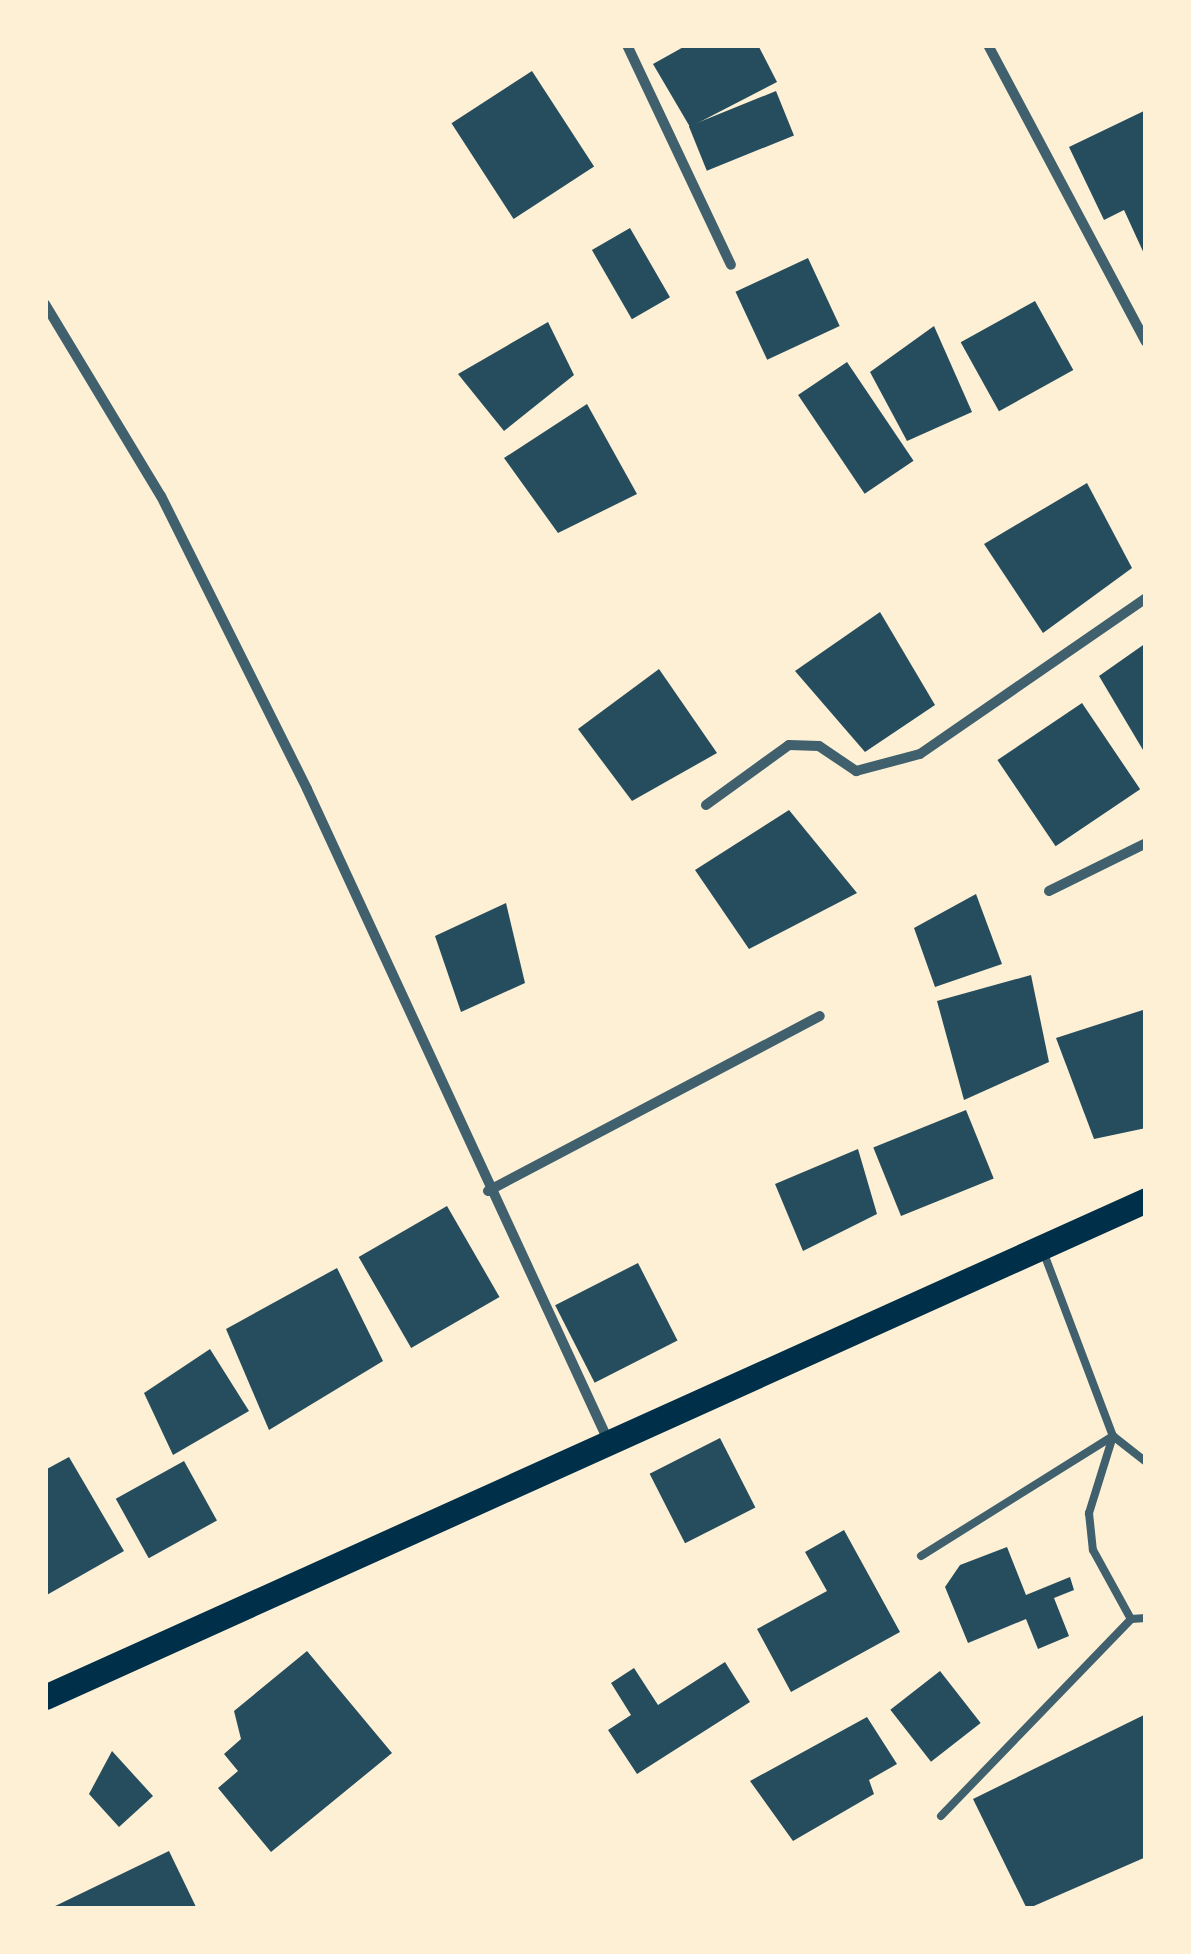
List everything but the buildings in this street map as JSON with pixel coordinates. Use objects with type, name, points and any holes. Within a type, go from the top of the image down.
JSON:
[{"type":"main road","points":[[45,1698],[608,1440],[1146,1200]]},
{"type":"street","points":[[627,45],[731,265]]},
{"type":"street","points":[[988,45],[1146,342]]},
{"type":"street","points":[[45,304],[161,496],[307,789],[488,1191],[608,1440]]},
{"type":"street","points":[[706,805],[789,746],[819,746],[856,772],[920,754],[1146,598]]},
{"type":"street","points":[[1048,891],[1146,842]]},
{"type":"street","points":[[488,1191],[820,1016]]},
{"type":"lane","points":[[1042,1247],[1113,1436],[1146,1462]]},
{"type":"lane","points":[[922,1556],[1113,1436]]},
{"type":"lane","points":[[1113,1436],[1089,1512],[1094,1550],[1131,1619]]},
{"type":"lane","points":[[941,1816],[1131,1619],[1146,1618]]}]
